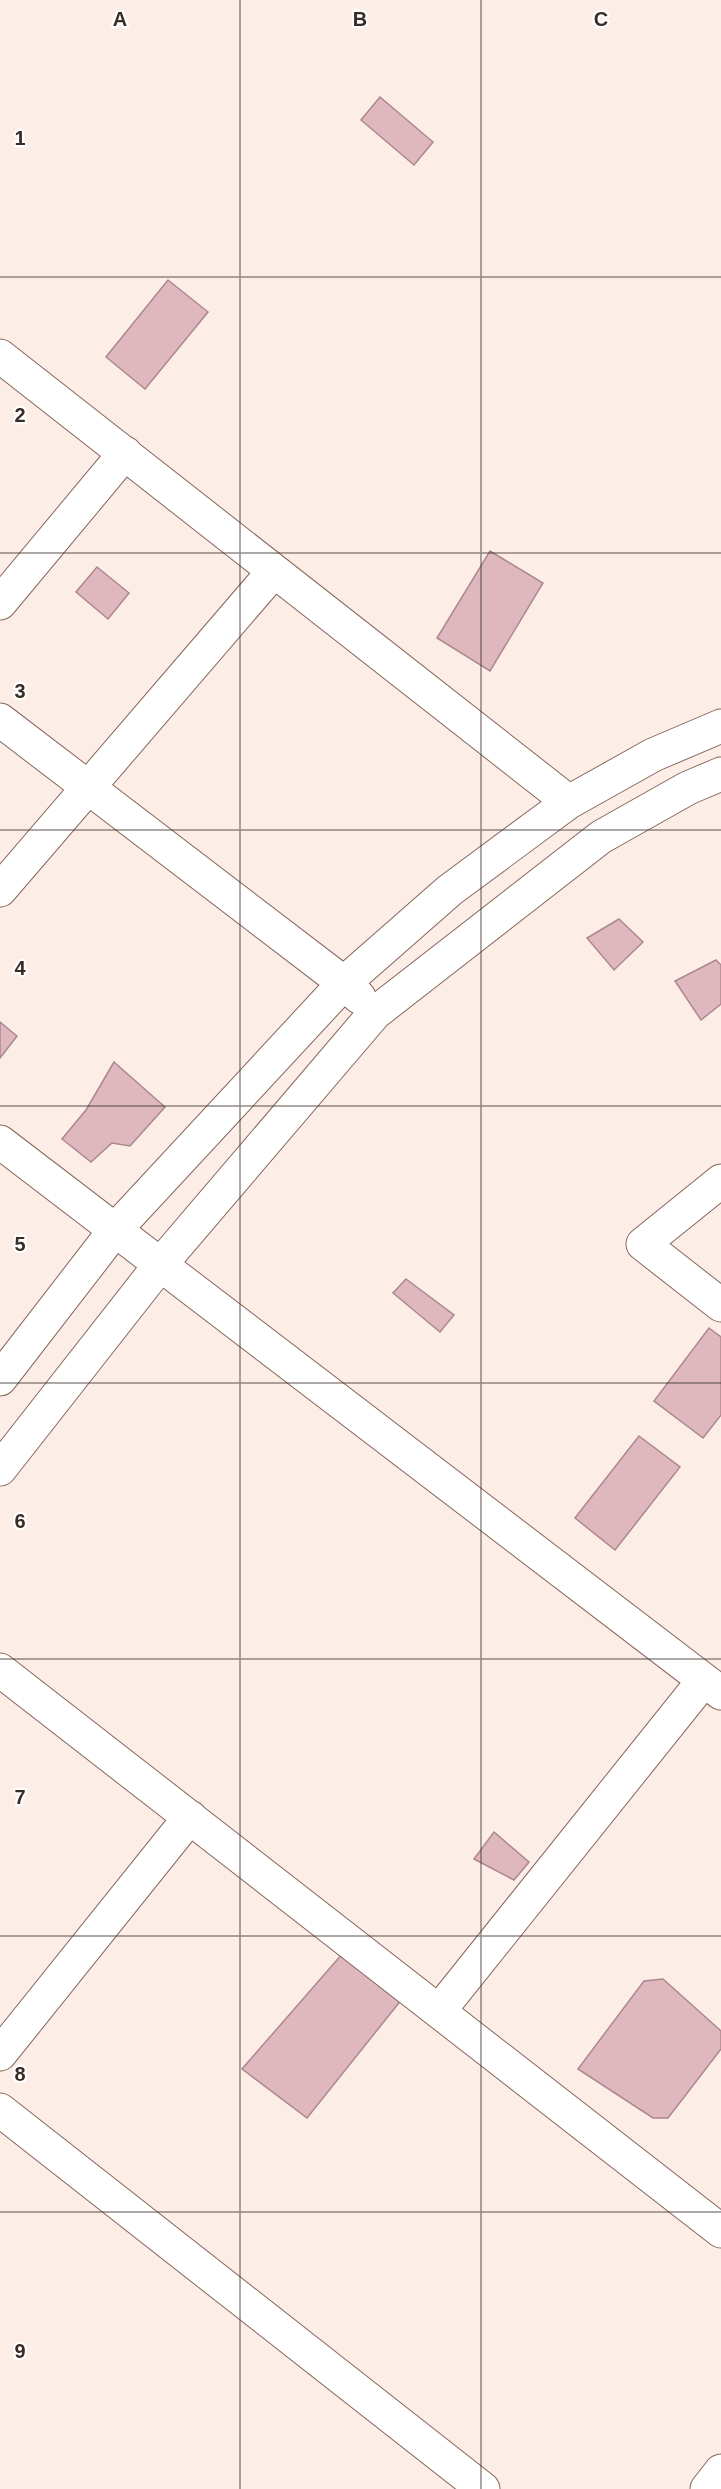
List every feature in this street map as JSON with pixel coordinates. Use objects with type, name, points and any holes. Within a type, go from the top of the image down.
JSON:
[{"type":"street","points":[[0,356],[569,802]]},
{"type":"street","points":[[0,603],[125,453]]},
{"type":"street","points":[[0,890],[274,571]]},
{"type":"street","points":[[0,720],[344,983],[375,1013]]},
{"type":"street","points":[[0,1379],[115,1230],[344,983],[450,890],[569,802],[653,754],[721,726]]},
{"type":"street","points":[[0,1469],[160,1265],[375,1013],[601,837],[688,788],[721,774]]},
{"type":"street","points":[[0,1142],[712,1687],[438,2011]]},
{"type":"street","points":[[721,1181],[643,1244],[721,1305]]},
{"type":"street","points":[[0,1670],[721,2230]]},
{"type":"street","points":[[0,2054],[190,1817]]},
{"type":"street","points":[[0,2110],[483,2489]]},
{"type":"street","points":[[707,2489],[721,2471]]},
{"type":"building","points":[[380,97],[433,142],[414,165],[361,120]]},
{"type":"building","points":[[168,280],[208,312],[145,389],[106,357]]},
{"type":"building","points":[[490,551],[543,583],[490,671],[437,638]]},
{"type":"building","points":[[97,567],[129,593],[108,619],[76,592]]},
{"type":"building","points":[[619,919],[643,942],[614,970],[587,938]]},
{"type":"building","points":[[716,960],[721,965],[721,1004],[701,1020],[675,981]]},
{"type":"building","points":[[0,1022],[17,1036],[0,1058]]},
{"type":"building","points":[[114,1062],[165,1107],[130,1146],[112,1143],[91,1162],[62,1139],[86,1110]]},
{"type":"building","points":[[406,1279],[454,1315],[440,1332],[393,1293]]},
{"type":"building","points":[[709,1328],[721,1337],[721,1415],[703,1438],[654,1401]]},
{"type":"building","points":[[639,1436],[680,1467],[615,1550],[575,1518]]},
{"type":"building","points":[[494,1832],[529,1862],[514,1880],[474,1859]]},
{"type":"building","points":[[343,1953],[402,1999],[307,2118],[242,2069]]},
{"type":"building","points":[[663,1979],[721,2031],[721,2049],[668,2118],[653,2118],[578,2069],[644,1981]]}]
